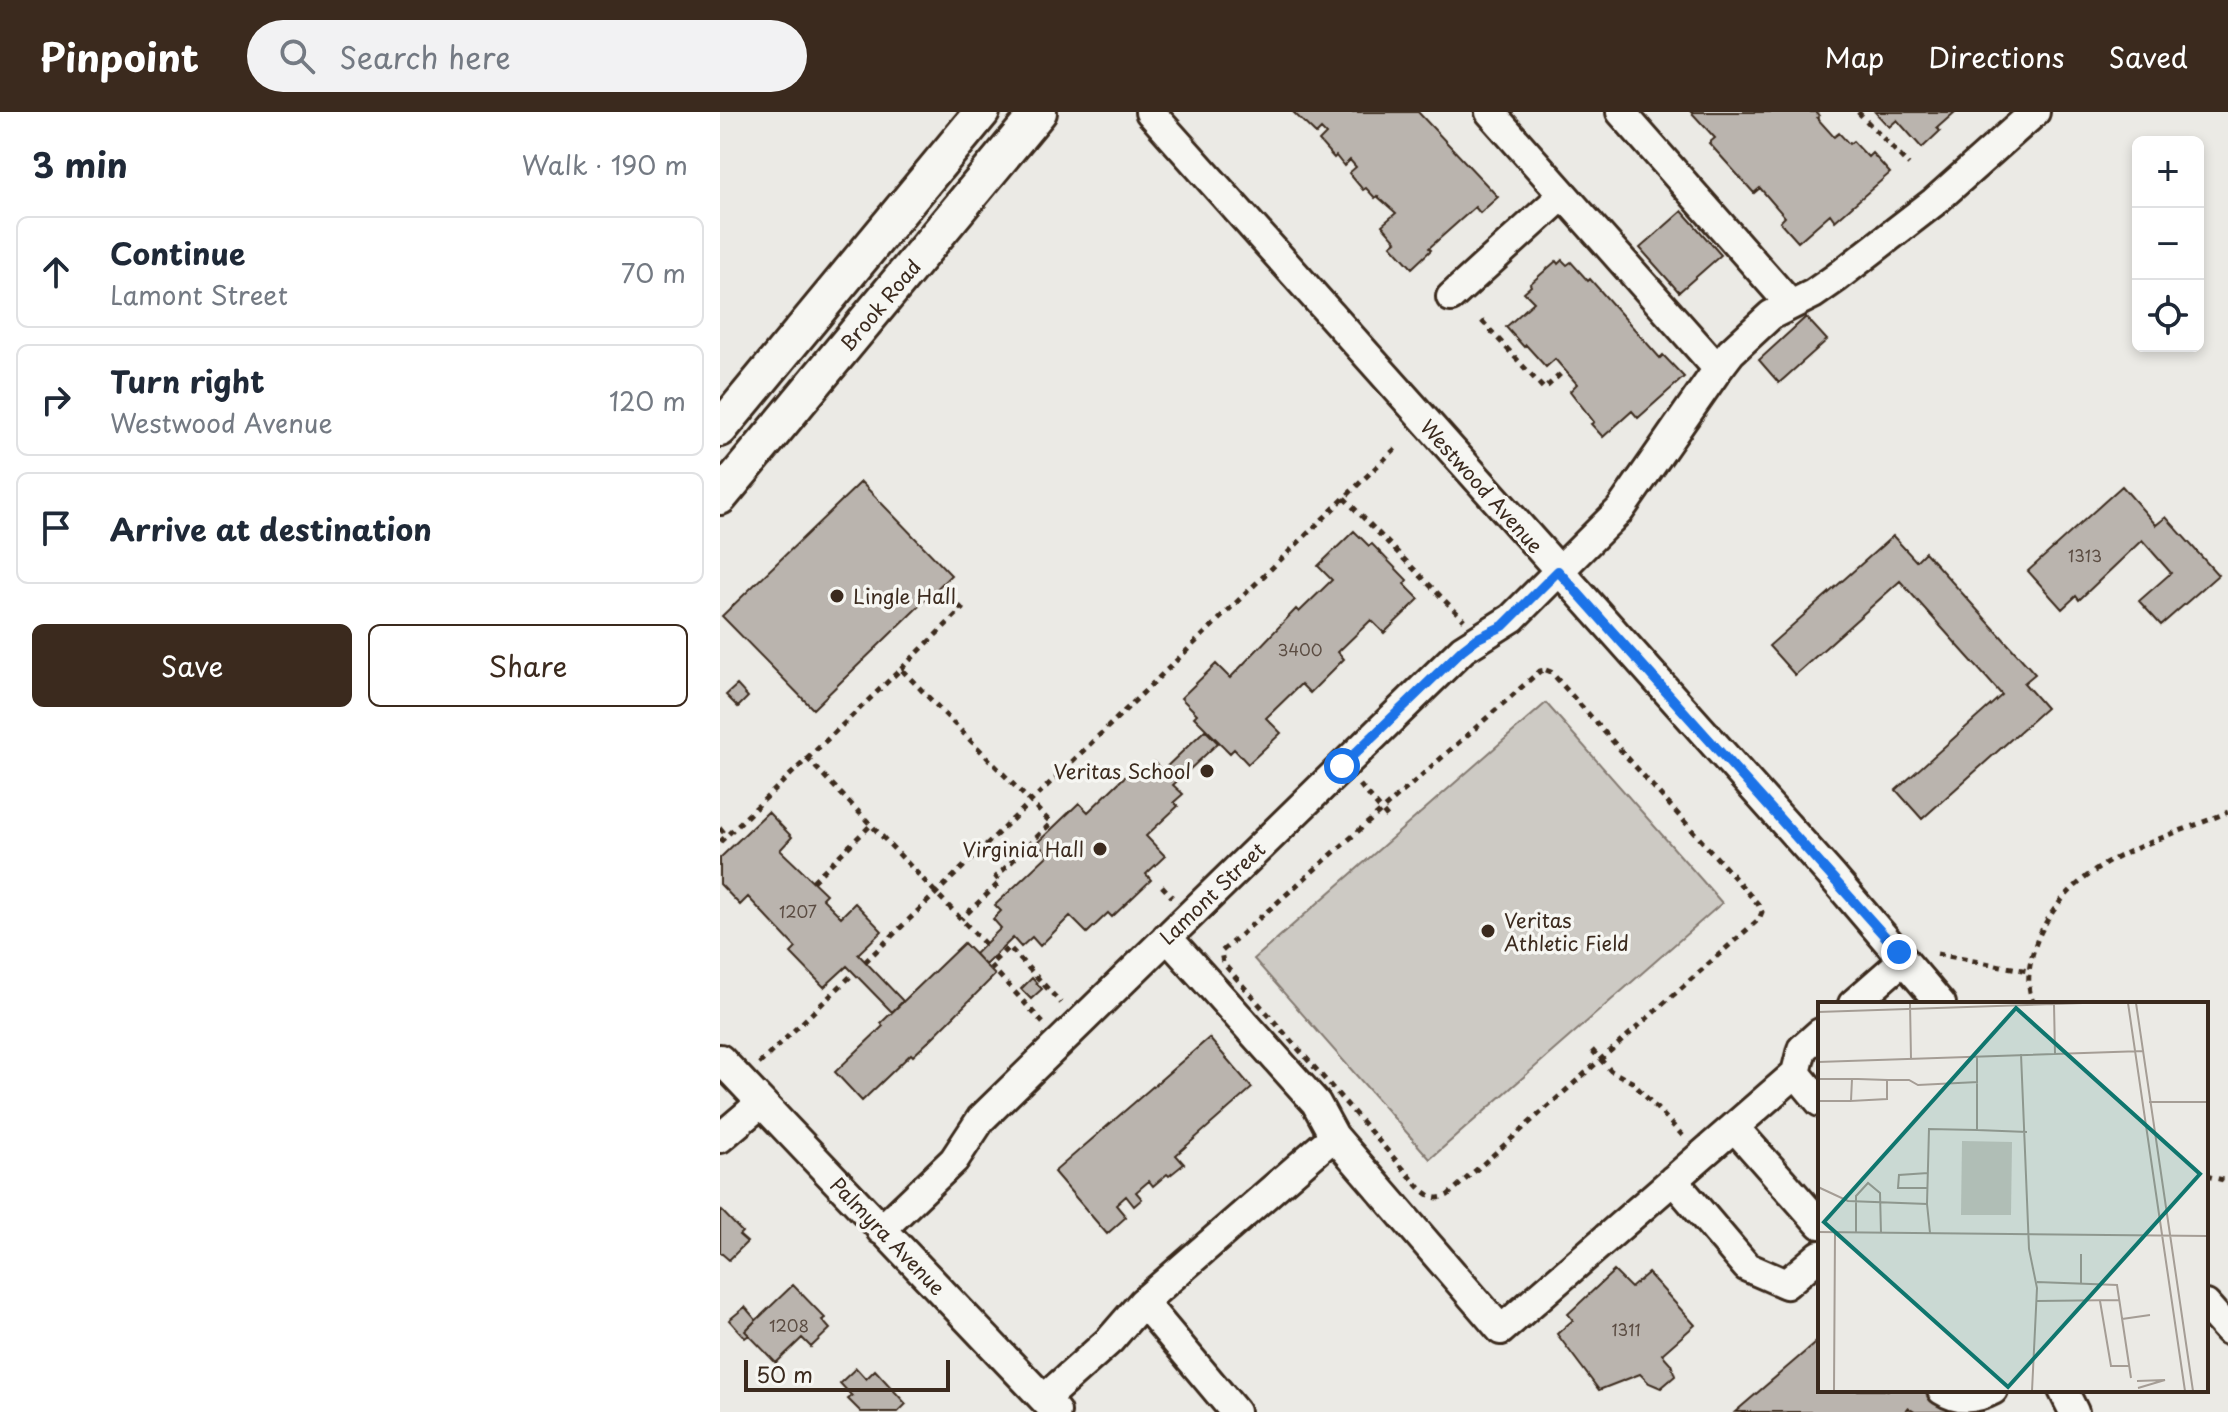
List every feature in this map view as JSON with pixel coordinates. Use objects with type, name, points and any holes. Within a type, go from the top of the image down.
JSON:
[{"type":"main road","points":[[720,429],[982,112]]},
{"type":"main road","name":"Brook Road","points":[[720,497],[1039,112]]},
{"type":"street","name":"Westwood Avenue","points":[[1150,112],[1899,952],[1902,961],[1939,1002]]},
{"type":"street","points":[[1490,112],[1718,369]]},
{"type":"street","points":[[1621,112],[1790,304]]},
{"type":"street","name":"Lamont Street","points":[[881,1230],[949,1166],[981,1119],[1167,937],[1463,649],[1503,626],[1620,510],[1731,352],[1771,315],[1813,294],[1934,202],[2035,112]]},
{"type":"street","points":[[1451,297],[1563,195]]},
{"type":"street","points":[[1167,937],[1316,1103],[1334,1136],[1501,1330],[1796,1073],[1802,1049],[1818,1035]]},
{"type":"street","points":[[1855,1002],[1902,961]]},
{"type":"street","name":"Palmyra Avenue","points":[[720,1059],[1050,1406]]},
{"type":"street","points":[[1796,1073],[1818,1100]]},
{"type":"street","points":[[720,1138],[761,1103]]},
{"type":"street","points":[[1734,1127],[1818,1222]]},
{"type":"street","points":[[1050,1406],[1143,1302],[1334,1136]]},
{"type":"street","points":[[1673,1180],[1747,1267],[1786,1284],[1818,1257]]},
{"type":"street","points":[[1143,1302],[1235,1412]]},
{"type":"street","points":[[2208,1307],[2228,1330]]},
{"type":"street","points":[[1945,1392],[1953,1397],[1979,1397],[1989,1392]]},
{"type":"street","points":[[2064,1392],[2074,1412]]},
{"type":"path","points":[[1858,112],[1909,165]]},
{"type":"path","points":[[1482,321],[1544,389],[1565,370]]},
{"type":"path","points":[[865,962],[1398,446]]},
{"type":"path","points":[[1344,498],[1451,606]]},
{"type":"path","points":[[720,842],[962,609],[945,591]]},
{"type":"path","points":[[901,669],[1051,823],[996,877],[1000,882],[961,919]]},
{"type":"path","points":[[1546,670],[1762,912],[1759,919],[1600,1059],[1448,1195],[1432,1198],[1223,963],[1221,952],[1540,671],[1546,670]]},
{"type":"path","points":[[807,758],[985,944]]},
{"type":"path","points":[[1365,790],[1388,818]]},
{"type":"path","points":[[2034,1002],[2028,971],[2033,950],[2055,907],[2078,882],[2094,869],[2121,855],[2228,812]]},
{"type":"path","points":[[813,881],[871,825]]},
{"type":"path","points":[[720,828],[726,835]]},
{"type":"path","points":[[1009,947],[1070,1032],[990,965],[996,956],[1009,947]]},
{"type":"path","points":[[1937,954],[2028,971]]},
{"type":"path","points":[[741,1081],[854,973]]},
{"type":"path","points":[[1592,1050],[1611,1071],[1632,1082],[1702,1155]]},
{"type":"path","points":[[2208,1176],[2228,1181]]},
{"type":"shaded area","name":"Veritas Athletic Field","points":[[1546,703],[1722,903],[1430,1159],[1254,959]]},
{"type":"building","points":[[1293,112],[1418,112],[1498,197],[1480,213],[1475,207],[1429,248],[1431,250],[1412,268],[1391,245],[1396,241],[1382,225],[1396,213],[1366,188],[1363,190],[1349,173],[1356,167],[1350,160],[1344,166],[1336,156],[1334,158],[1319,141],[1326,134],[1321,129],[1316,134]]},
{"type":"building","points":[[1691,112],[1816,112],[1817,118],[1834,137],[1839,133],[1849,144],[1853,141],[1868,157],[1872,153],[1890,173],[1835,221],[1830,214],[1798,242],[1780,222],[1785,217],[1760,188],[1754,193],[1709,143],[1715,138]]},
{"type":"building","points":[[1875,112],[1955,112],[1937,128],[1940,131],[1922,148],[1897,120],[1889,127]]},
{"type":"building","points":[[1682,211],[1721,255],[1679,292],[1640,248]]},
{"type":"building","points":[[1562,260],[1567,265],[1571,262],[1588,281],[1590,279],[1660,358],[1663,355],[1684,377],[1638,418],[1632,411],[1603,437],[1570,391],[1577,384],[1555,359],[1546,367],[1506,327],[1534,302],[1524,292],[1530,284],[1556,261],[1558,264]]},
{"type":"building","points":[[1806,317],[1827,340],[1779,383],[1759,360]]},
{"type":"building","name":"Lingle Hall","points":[[861,482],[951,575],[813,709],[722,616]]},
{"type":"building","points":[[2122,486],[2156,525],[2166,517],[2218,575],[2161,625],[2139,601],[2171,573],[2142,540],[2079,600],[2076,596],[2062,609],[2028,571]]},
{"type":"building","points":[[1354,531],[1369,546],[1372,544],[1407,580],[1404,584],[1419,599],[1384,633],[1371,620],[1338,652],[1344,659],[1310,693],[1301,684],[1266,718],[1281,733],[1248,764],[1234,749],[1230,753],[1194,717],[1197,714],[1181,698],[1216,664],[1230,678],[1296,609],[1299,612],[1332,580],[1318,566]]},
{"type":"building","points":[[1893,536],[1916,561],[1925,552],[2035,674],[2024,683],[2046,708],[1922,819],[1896,790],[2002,695],[1900,581],[1795,675],[1769,646]]},
{"type":"building","points":[[737,685],[748,697],[738,707],[726,695]]},
{"type":"building","name":"Virginia Hall","points":[[1205,730],[1218,743],[1173,785],[1183,794],[1174,802],[1178,806],[1146,836],[1165,856],[1146,874],[1151,880],[1112,917],[1108,913],[1087,933],[1070,916],[1040,946],[1032,937],[1021,947],[1013,938],[985,965],[975,954],[1001,928],[993,919],[1001,911],[995,905],[1048,855],[1037,843],[1079,803],[1088,812],[1137,765],[1143,772],[1154,762],[1162,771]]},
{"type":"building","points":[[768,812],[792,837],[780,850],[826,894],[822,898],[841,917],[855,903],[882,931],[858,954],[903,1001],[892,1012],[847,966],[824,987],[791,953],[796,948],[748,897],[740,905],[720,884],[720,858]]},
{"type":"building","points":[[964,943],[995,975],[929,1041],[862,1101],[835,1072]]},
{"type":"building","points":[[1032,978],[1042,989],[1031,999],[1021,989]]},
{"type":"building","points":[[1209,1038],[1252,1088],[1176,1155],[1184,1164],[1153,1186],[1149,1181],[1136,1192],[1142,1199],[1134,1206],[1126,1196],[1116,1205],[1126,1217],[1107,1234],[1054,1172]]},
{"type":"building","points":[[720,1209],[742,1232],[739,1235],[747,1242],[729,1260],[720,1252]]},
{"type":"building","points":[[1614,1271],[1631,1288],[1648,1273],[1695,1325],[1662,1354],[1671,1364],[1675,1376],[1661,1388],[1649,1383],[1640,1374],[1599,1390],[1557,1334],[1573,1320],[1568,1314]]},
{"type":"building","points":[[793,1285],[825,1318],[822,1320],[830,1329],[811,1347],[802,1338],[776,1363],[745,1331]]},
{"type":"building","points":[[745,1307],[756,1320],[745,1331],[749,1335],[745,1338],[729,1320]]},
{"type":"building","points":[[1818,1341],[1818,1392],[1932,1392],[1956,1403],[1953,1412],[1915,1412],[1908,1408],[1905,1412],[1735,1412]]},
{"type":"building","points":[[856,1368],[866,1379],[875,1370],[906,1404],[898,1412],[861,1412],[848,1399],[852,1396],[840,1383]]},
{"type":"place","name":"Lingle Hall","points":[[837,596]]},
{"type":"place","name":"Veritas School","points":[[1207,771]]},
{"type":"place","name":"Virginia Hall","points":[[1100,849]]},
{"type":"place","name":"Veritas Athletic Field","points":[[1488,931]]},
{"type":"route","points":[[1342,766],[1463,649],[1503,626],[1558,571],[1899,952]]}]
